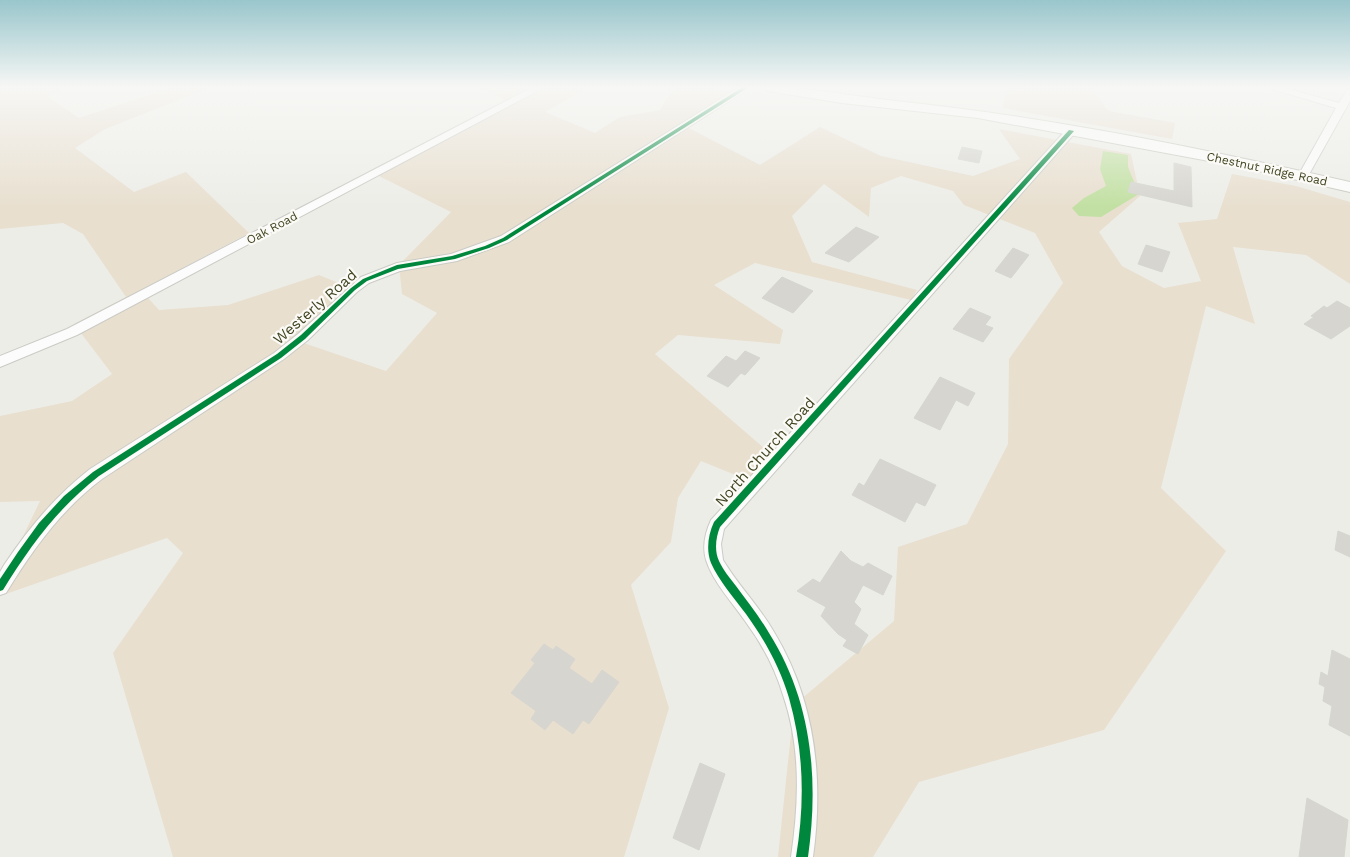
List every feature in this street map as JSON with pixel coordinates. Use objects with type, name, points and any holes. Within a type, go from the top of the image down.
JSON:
[{"type":"main road","name":"Chestnut Ridge Road","points":[[1049,127],[1304,176],[1350,187]]},
{"type":"street","name":"Oak Road","points":[[0,362],[72,332],[464,127]]},
{"type":"street","name":"Westerly Road","points":[[0,587],[36,532],[56,508],[76,490],[96,474],[279,356],[303,337],[358,285],[380,273],[397,267],[462,256],[505,239],[683,127]]},
{"type":"street","points":[[1304,176],[1331,127]]},
{"type":"street","name":"North Church Road","points":[[802,857],[805,842],[807,798],[805,758],[798,714],[787,679],[773,647],[715,562],[711,550],[712,538],[717,525],[1072,131]]},
{"type":"shaded area","points":[[0,127],[110,127],[75,148],[134,192],[186,172],[249,233],[141,290],[159,310],[228,305],[319,275],[351,288],[292,339],[386,371],[437,313],[402,294],[399,265],[451,212],[369,171],[456,127],[581,127],[595,133],[604,127],[687,127],[760,165],[820,127],[881,156],[973,176],[1020,159],[999,129],[1131,154],[1140,196],[1099,232],[1122,266],[1164,288],[1201,281],[1178,223],[1217,219],[1232,174],[1296,186],[1350,202],[1350,284],[1306,255],[1233,247],[1255,324],[1206,306],[1161,488],[1226,551],[1104,730],[919,782],[873,857],[778,857],[794,705],[894,621],[898,547],[967,524],[1008,444],[1009,359],[1063,283],[1035,233],[964,205],[953,191],[901,176],[871,188],[869,217],[824,184],[792,216],[812,262],[917,290],[911,300],[755,263],[714,285],[783,330],[780,344],[678,335],[655,354],[772,455],[750,481],[701,461],[678,498],[671,542],[631,585],[669,708],[624,857],[173,857],[113,653],[183,553],[167,538],[0,596],[0,584],[40,501],[0,502],[0,416],[72,401],[112,374],[74,324],[126,297],[83,234],[63,223],[0,229]]},
{"type":"shaded area","points":[[1107,127],[1174,127],[1172,139]]},
{"type":"shaded area","points":[[1103,151],[1128,155],[1128,167],[1139,194],[1101,217],[1079,216],[1072,208],[1084,198],[1106,186],[1100,169]]},
{"type":"building","points":[[962,147],[982,151],[979,163],[958,159]]},
{"type":"building","points":[[1174,163],[1191,167],[1192,207],[1128,192],[1131,182],[1174,191]]},
{"type":"building","points":[[856,227],[879,237],[849,262],[825,253]]},
{"type":"building","points":[[1146,245],[1170,252],[1162,272],[1138,264]]},
{"type":"building","points":[[1013,248],[1029,255],[1011,278],[995,271]]},
{"type":"building","points":[[782,277],[813,291],[793,313],[762,298]]},
{"type":"building","points":[[1337,301],[1350,308],[1350,326],[1331,339],[1304,324],[1324,306],[1327,308]]},
{"type":"building","points":[[970,308],[991,317],[985,325],[993,328],[983,342],[953,329]]},
{"type":"building","points":[[745,351],[760,358],[745,375],[741,373],[728,387],[707,376],[726,356],[736,361]]},
{"type":"building","points":[[940,377],[975,393],[968,406],[956,400],[940,430],[914,418]]},
{"type":"building","points":[[880,459],[936,485],[925,506],[916,502],[905,522],[852,495],[859,483],[864,486]]},
{"type":"building","points":[[1338,531],[1350,536],[1350,557],[1335,550]]},
{"type":"building","points":[[841,551],[851,561],[863,567],[868,563],[892,576],[883,595],[863,585],[854,602],[861,609],[854,624],[868,635],[858,654],[843,646],[847,640],[838,634],[821,616],[826,607],[797,591],[813,579],[820,583]]},
{"type":"building","points":[[544,644],[553,650],[556,646],[575,659],[569,668],[592,684],[602,670],[619,682],[589,724],[583,720],[573,734],[553,720],[545,730],[531,719],[536,711],[511,693],[535,663],[531,660]]},
{"type":"building","points":[[1332,650],[1350,659],[1350,736],[1329,725],[1332,706],[1323,701],[1325,687],[1319,684],[1321,672],[1328,676]]},
{"type":"building","points":[[700,763],[725,774],[699,850],[673,838]]},
{"type":"building","points":[[1307,798],[1348,820],[1344,857],[1299,857]]},
{"type":"cycle path","points":[[0,587],[42,525],[81,486],[96,474],[279,356],[303,337],[365,280],[397,267],[453,258],[505,239],[683,127]]},
{"type":"cycle path","points":[[802,857],[808,805],[808,777],[801,723],[785,671],[773,648],[715,562],[712,544],[715,530],[717,525],[1071,131]]}]
